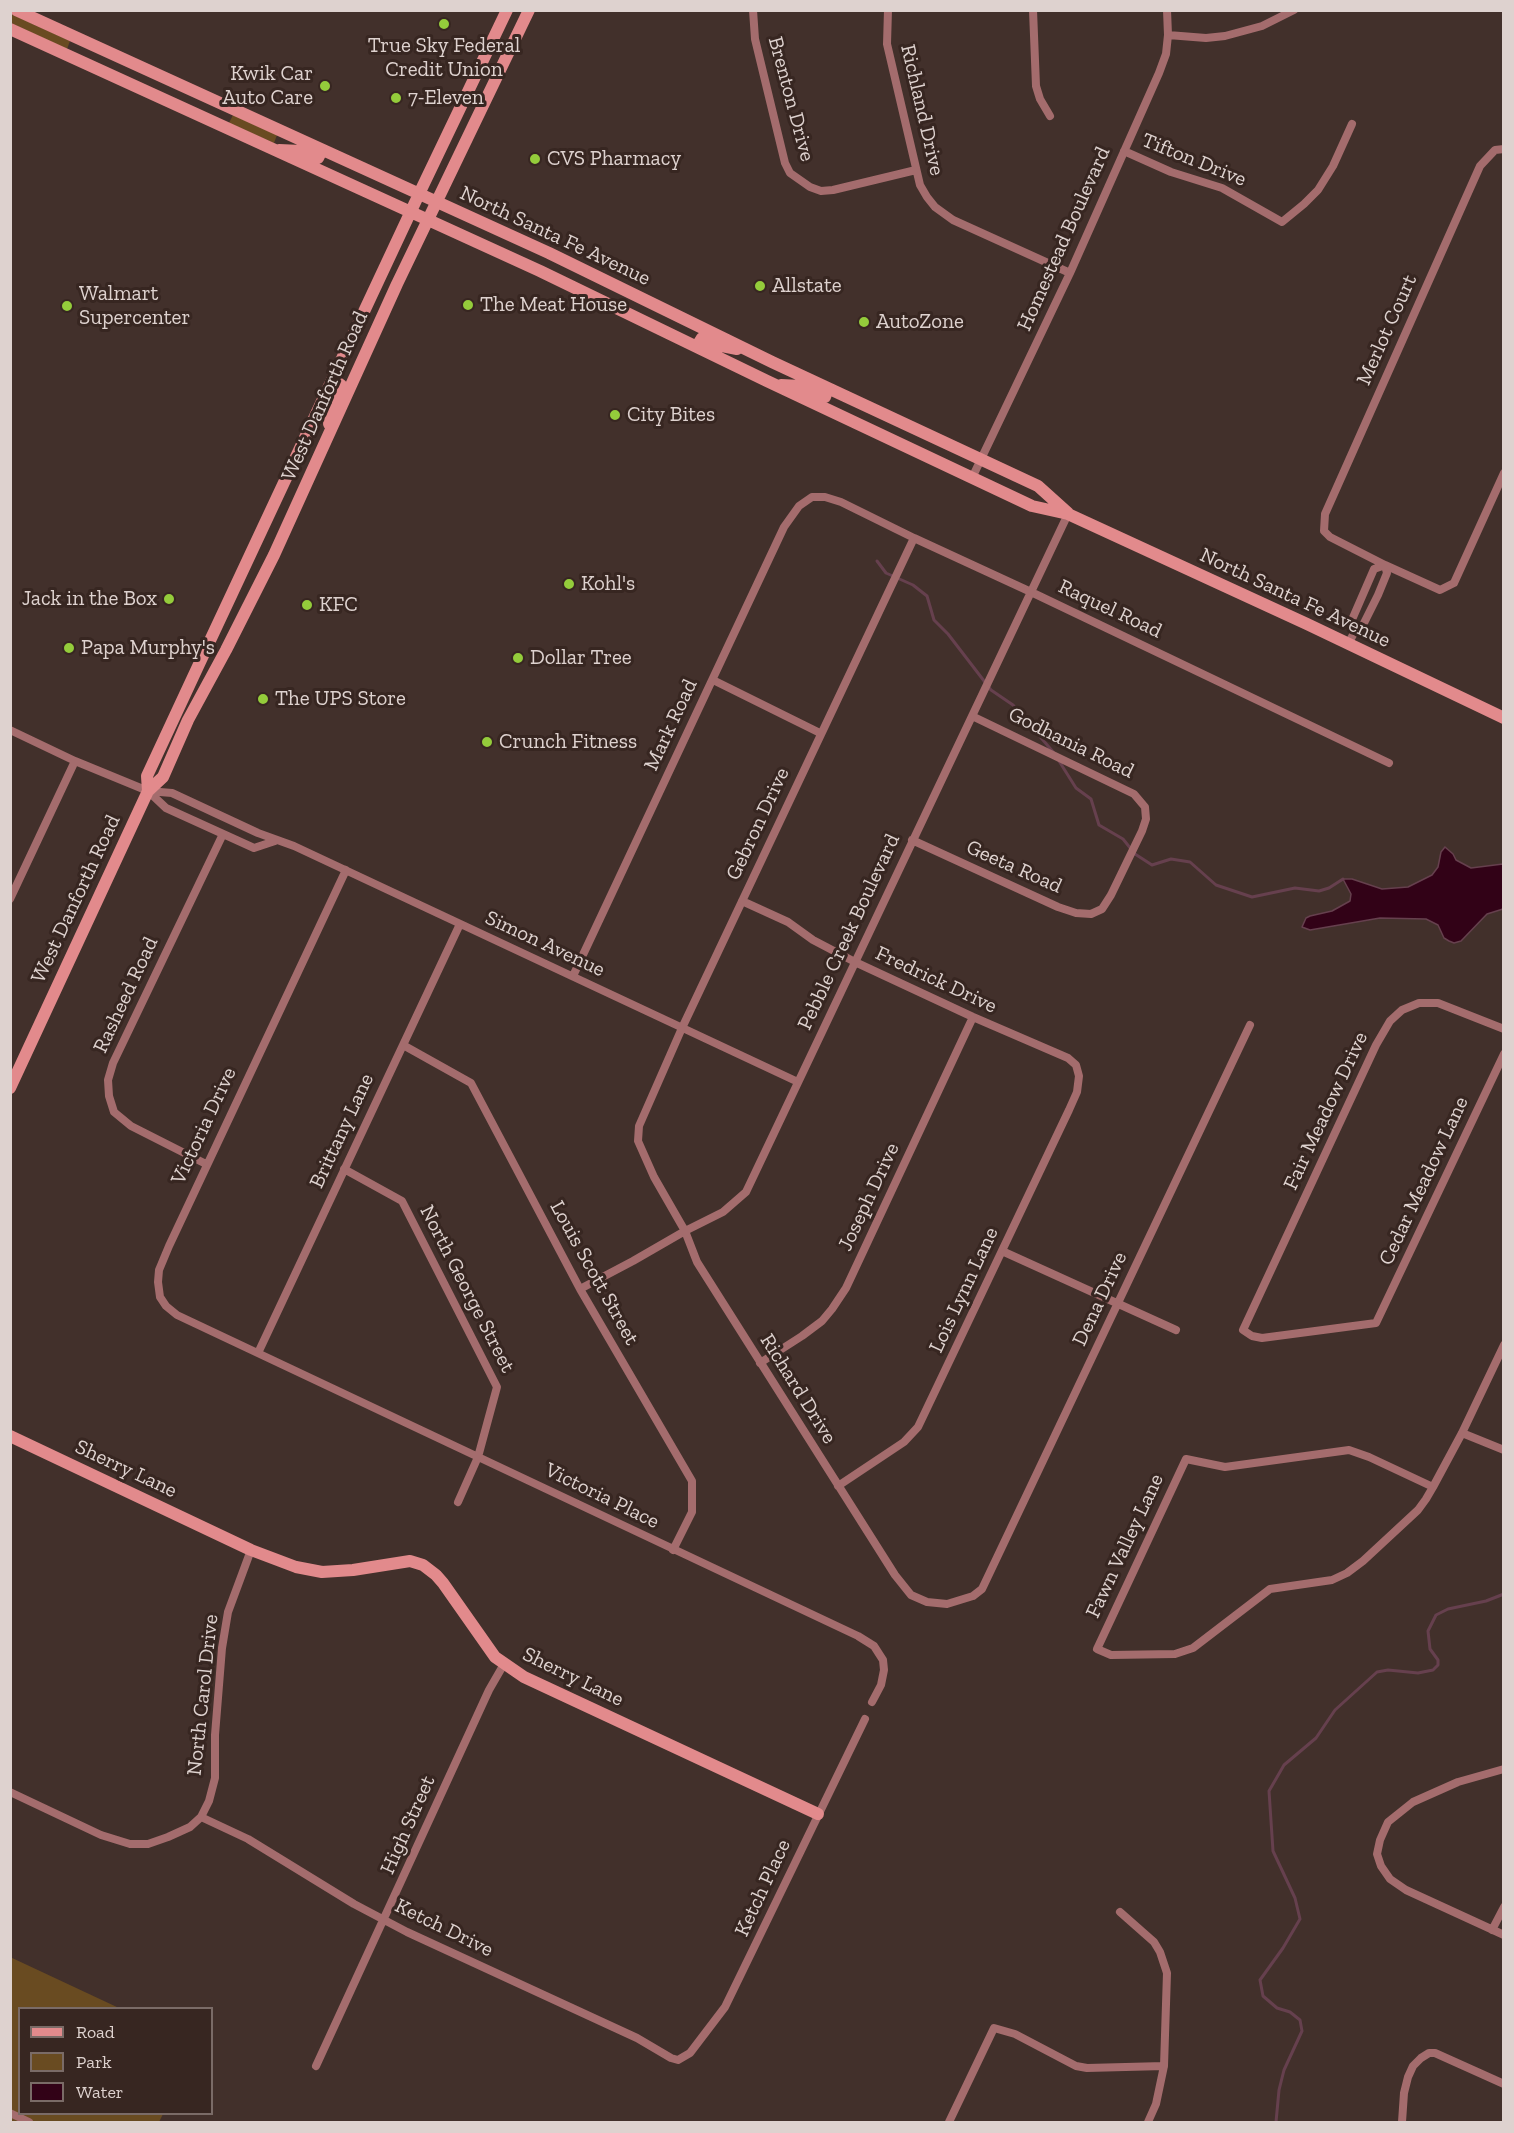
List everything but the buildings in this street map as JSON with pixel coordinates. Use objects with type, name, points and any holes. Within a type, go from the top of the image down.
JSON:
[{"type":"main road","name":"North Santa Fe Avenue","points":[[16,10],[549,253],[753,353],[1038,486],[1068,514]]},
{"type":"main road","name":"West Danforth Road","points":[[148,791],[147,776],[507,10]]},
{"type":"main road","name":"West Danforth Road","points":[[10,1088],[148,791],[163,777],[188,720],[274,555],[397,284],[529,10]]},
{"type":"main road","name":"North Santa Fe Avenue","points":[[10,29],[540,271],[1032,506],[1068,514],[1351,638],[1503,718]]},
{"type":"main road","points":[[272,149],[301,151],[318,158],[322,150]]},
{"type":"main road","points":[[697,346],[702,338],[717,345],[753,353]]},
{"type":"main road","points":[[324,446],[332,405],[341,385],[333,380]]},
{"type":"main road","points":[[777,385],[801,386],[825,397],[828,388]]},
{"type":"main road","name":"Sherry Lane","points":[[10,1436],[251,1550],[297,1568],[322,1572],[353,1570],[410,1561],[423,1565],[436,1575],[495,1657],[524,1677],[818,1814]]},
{"type":"street","name":"Brenton Drive","points":[[753,10],[755,39],[785,162],[790,173],[810,188],[833,190],[916,170]]},
{"type":"street","name":"Richland Drive","points":[[888,10],[887,44],[916,170],[927,197],[943,214],[1070,273]]},
{"type":"street","points":[[1033,10],[1036,86],[1040,99],[1050,116]]},
{"type":"street","name":"Homestead Boulevard","points":[[972,478],[1070,273],[1160,73],[1166,54],[1167,10]]},
{"type":"street","points":[[1168,35],[1206,38],[1225,36],[1262,26],[1294,10]]},
{"type":"street","name":"Tifton Drive","points":[[1124,151],[1171,172],[1222,188],[1282,222],[1318,190],[1333,166],[1352,124]]},
{"type":"street","name":"Merlot Court","points":[[1385,565],[1330,537],[1324,531],[1325,514],[1480,166],[1499,150]]},
{"type":"street","points":[[1351,638],[1351,622],[1374,569],[1385,565],[1440,590],[1454,583],[1503,473]]},
{"type":"street","name":"Raquel Road","points":[[812,497],[825,497],[841,502],[1389,763]]},
{"type":"street","name":"Mark Road","points":[[573,976],[784,527],[799,506],[812,497]]},
{"type":"street","name":"Pebble Creek Boulevard","points":[[580,1289],[723,1212],[746,1192],[1068,514]]},
{"type":"street","name":"Gebron Drive","points":[[639,1126],[682,1028],[914,538]]},
{"type":"street","points":[[1351,638],[1361,630],[1388,573],[1385,565]]},
{"type":"street","points":[[1365,590],[1377,596]]},
{"type":"street","points":[[713,680],[820,733]]},
{"type":"street","name":"Godhania Road","points":[[972,716],[1117,784],[1134,794],[1145,807],[1146,819],[1142,831],[1102,909]]},
{"type":"street","points":[[10,730],[75,761],[148,791]]},
{"type":"street","points":[[10,899],[75,761]]},
{"type":"street","name":"Simon Avenue","points":[[148,791],[166,808],[254,848],[275,841]]},
{"type":"street","name":"Simon Avenue","points":[[148,791],[172,793],[275,841],[294,846],[798,1082]]},
{"type":"street","name":"Rasheed Road","points":[[206,1164],[131,1126],[114,1112],[109,1096],[108,1080],[113,1063],[223,834]]},
{"type":"street","name":"Geeta Road","points":[[912,840],[1058,907],[1076,913],[1091,914],[1102,909]]},
{"type":"street","name":"Victoria Drive","points":[[258,1353],[177,1315],[166,1306],[160,1297],[159,1270],[206,1164],[346,870]]},
{"type":"street","name":"Fredrick Drive","points":[[742,901],[788,922],[813,940],[855,962],[1068,1058],[1076,1065],[1080,1076]]},
{"type":"street","name":"Brittany Lane","points":[[258,1353],[460,924]]},
{"type":"street","name":"Fair Meadow Drive","points":[[1376,1323],[1262,1338],[1252,1336],[1243,1330],[1376,1045],[1390,1021],[1402,1010],[1419,1003],[1438,1003],[1503,1029]]},
{"type":"street","name":"Joseph Drive","points":[[760,1363],[822,1321],[846,1288],[973,1017]]},
{"type":"street","name":"Dena Drive","points":[[982,1589],[1250,1025]]},
{"type":"street","name":"Louis Scott Street","points":[[403,1045],[471,1083],[580,1289],[692,1481],[692,1512],[673,1550]]},
{"type":"street","name":"Cedar Meadow Lane","points":[[1376,1323],[1503,1054]]},
{"type":"street","name":"Lois Lynn Lane","points":[[838,1486],[903,1442],[918,1427],[1070,1110],[1080,1076]]},
{"type":"street","name":"Richard Drive","points":[[639,1126],[638,1142],[643,1155],[685,1231],[697,1262],[895,1575],[911,1595],[927,1602],[947,1604],[973,1596],[982,1589]]},
{"type":"street","name":"North George Street","points":[[344,1169],[402,1201],[497,1386],[478,1457],[458,1502]]},
{"type":"street","points":[[1002,1251],[1176,1330]]},
{"type":"street","points":[[1433,1487],[1462,1433],[1503,1345]]},
{"type":"street","name":"Victoria Place","points":[[258,1353],[858,1636],[874,1646],[883,1660],[881,1685],[872,1702]]},
{"type":"street","points":[[1462,1433],[1503,1450]]},
{"type":"street","name":"Fawn Valley Lane","points":[[1349,1450],[1433,1487],[1418,1510],[1347,1573],[1332,1580],[1270,1589],[1193,1648],[1175,1654],[1127,1656],[1111,1655],[1097,1648],[1186,1459],[1225,1467],[1349,1450]]},
{"type":"street","name":"North Carol Drive","points":[[201,1817],[209,1801],[214,1778],[222,1648],[228,1612],[251,1550]]},
{"type":"street","name":"High Street","points":[[316,2066],[489,1690],[504,1664]]},
{"type":"street","name":"Ketch Place","points":[[678,2060],[690,2053],[725,2007],[865,1719]]},
{"type":"street","points":[[1503,1769],[1458,1782],[1413,1802],[1388,1822],[1377,1854],[1381,1866],[1390,1879],[1406,1890],[1503,1935]]},
{"type":"street","points":[[10,1792],[101,1835],[130,1844],[148,1844],[168,1837],[190,1827],[201,1817]]},
{"type":"street","name":"Ketch Drive","points":[[201,1817],[248,1839],[354,1904],[407,1932],[636,2038],[678,2060]]},
{"type":"street","points":[[1492,1930],[1503,1907]]},
{"type":"street","points":[[1120,1912],[1154,1942],[1167,1972],[1164,2067],[1156,2104],[1148,2122]]},
{"type":"street","points":[[949,2122],[994,2028],[1015,2034],[1076,2066],[1088,2068],[1164,2067]]},
{"type":"street","points":[[1402,2122],[1404,2093],[1408,2078],[1413,2066],[1429,2053],[1435,2053],[1503,2084]]},
{"type":"street","points":[[10,2114],[29,2122]]},
{"type":"green space","points":[[11,14],[70,41],[67,49],[11,23]]},
{"type":"green space","points":[[233,115],[277,135],[274,143],[229,123]]},
{"type":"green space","points":[[10,1957],[117,2007],[18,2007],[18,2115],[162,2115],[159,2122],[11,2122]]},
{"type":"water","points":[[1445,847],[1456,860],[1471,868],[1503,864],[1503,909],[1487,914],[1461,941],[1454,943],[1444,938],[1438,925],[1426,919],[1380,918],[1310,930],[1302,927],[1306,918],[1332,911],[1350,901],[1351,894],[1343,879],[1352,879],[1382,889],[1408,887],[1432,875],[1438,867],[1441,852]]},
{"type":"waterway","points":[[877,561],[886,573],[913,585],[927,596],[934,620],[948,634],[991,690],[1013,705],[1054,753]]},
{"type":"waterway","points":[[1059,761],[1076,788],[1091,799],[1099,825],[1123,839],[1135,854],[1152,865],[1171,859],[1190,862],[1216,885],[1252,897],[1295,888],[1319,891],[1343,879]]},
{"type":"waterway","points":[[1276,2122],[1279,2090],[1284,2070],[1302,2031],[1300,2020],[1290,2012],[1277,2008],[1263,1996],[1260,1980],[1300,1919],[1295,1898],[1273,1851],[1269,1791],[1284,1765],[1316,1738],[1335,1710],[1377,1672],[1388,1670],[1418,1673],[1433,1670],[1438,1665],[1438,1660],[1430,1649],[1428,1631],[1436,1615],[1448,1609],[1486,1601],[1504,1594]]},
{"type":"place","name":"True Sky Federal Credit Union","points":[[444,24]]},
{"type":"place","name":"Kwik Car Auto Care","points":[[325,86]]},
{"type":"place","name":"7-Eleven","points":[[396,98]]},
{"type":"place","name":"CVS Pharmacy","points":[[535,159]]},
{"type":"place","name":"Allstate","points":[[760,286]]},
{"type":"place","name":"The Meat House","points":[[468,305]]},
{"type":"place","name":"Walmart Supercenter","points":[[67,306]]},
{"type":"place","name":"AutoZone","points":[[864,322]]},
{"type":"place","name":"City Bites","points":[[615,415]]},
{"type":"place","name":"Kohl's","points":[[569,584]]},
{"type":"place","name":"Jack in the Box","points":[[169,599]]},
{"type":"place","name":"KFC","points":[[307,605]]},
{"type":"place","name":"Papa Murphy's","points":[[69,648]]},
{"type":"place","name":"Dollar Tree","points":[[518,658]]},
{"type":"place","name":"The UPS Store","points":[[263,699]]},
{"type":"place","name":"Crunch Fitness","points":[[487,742]]}]
